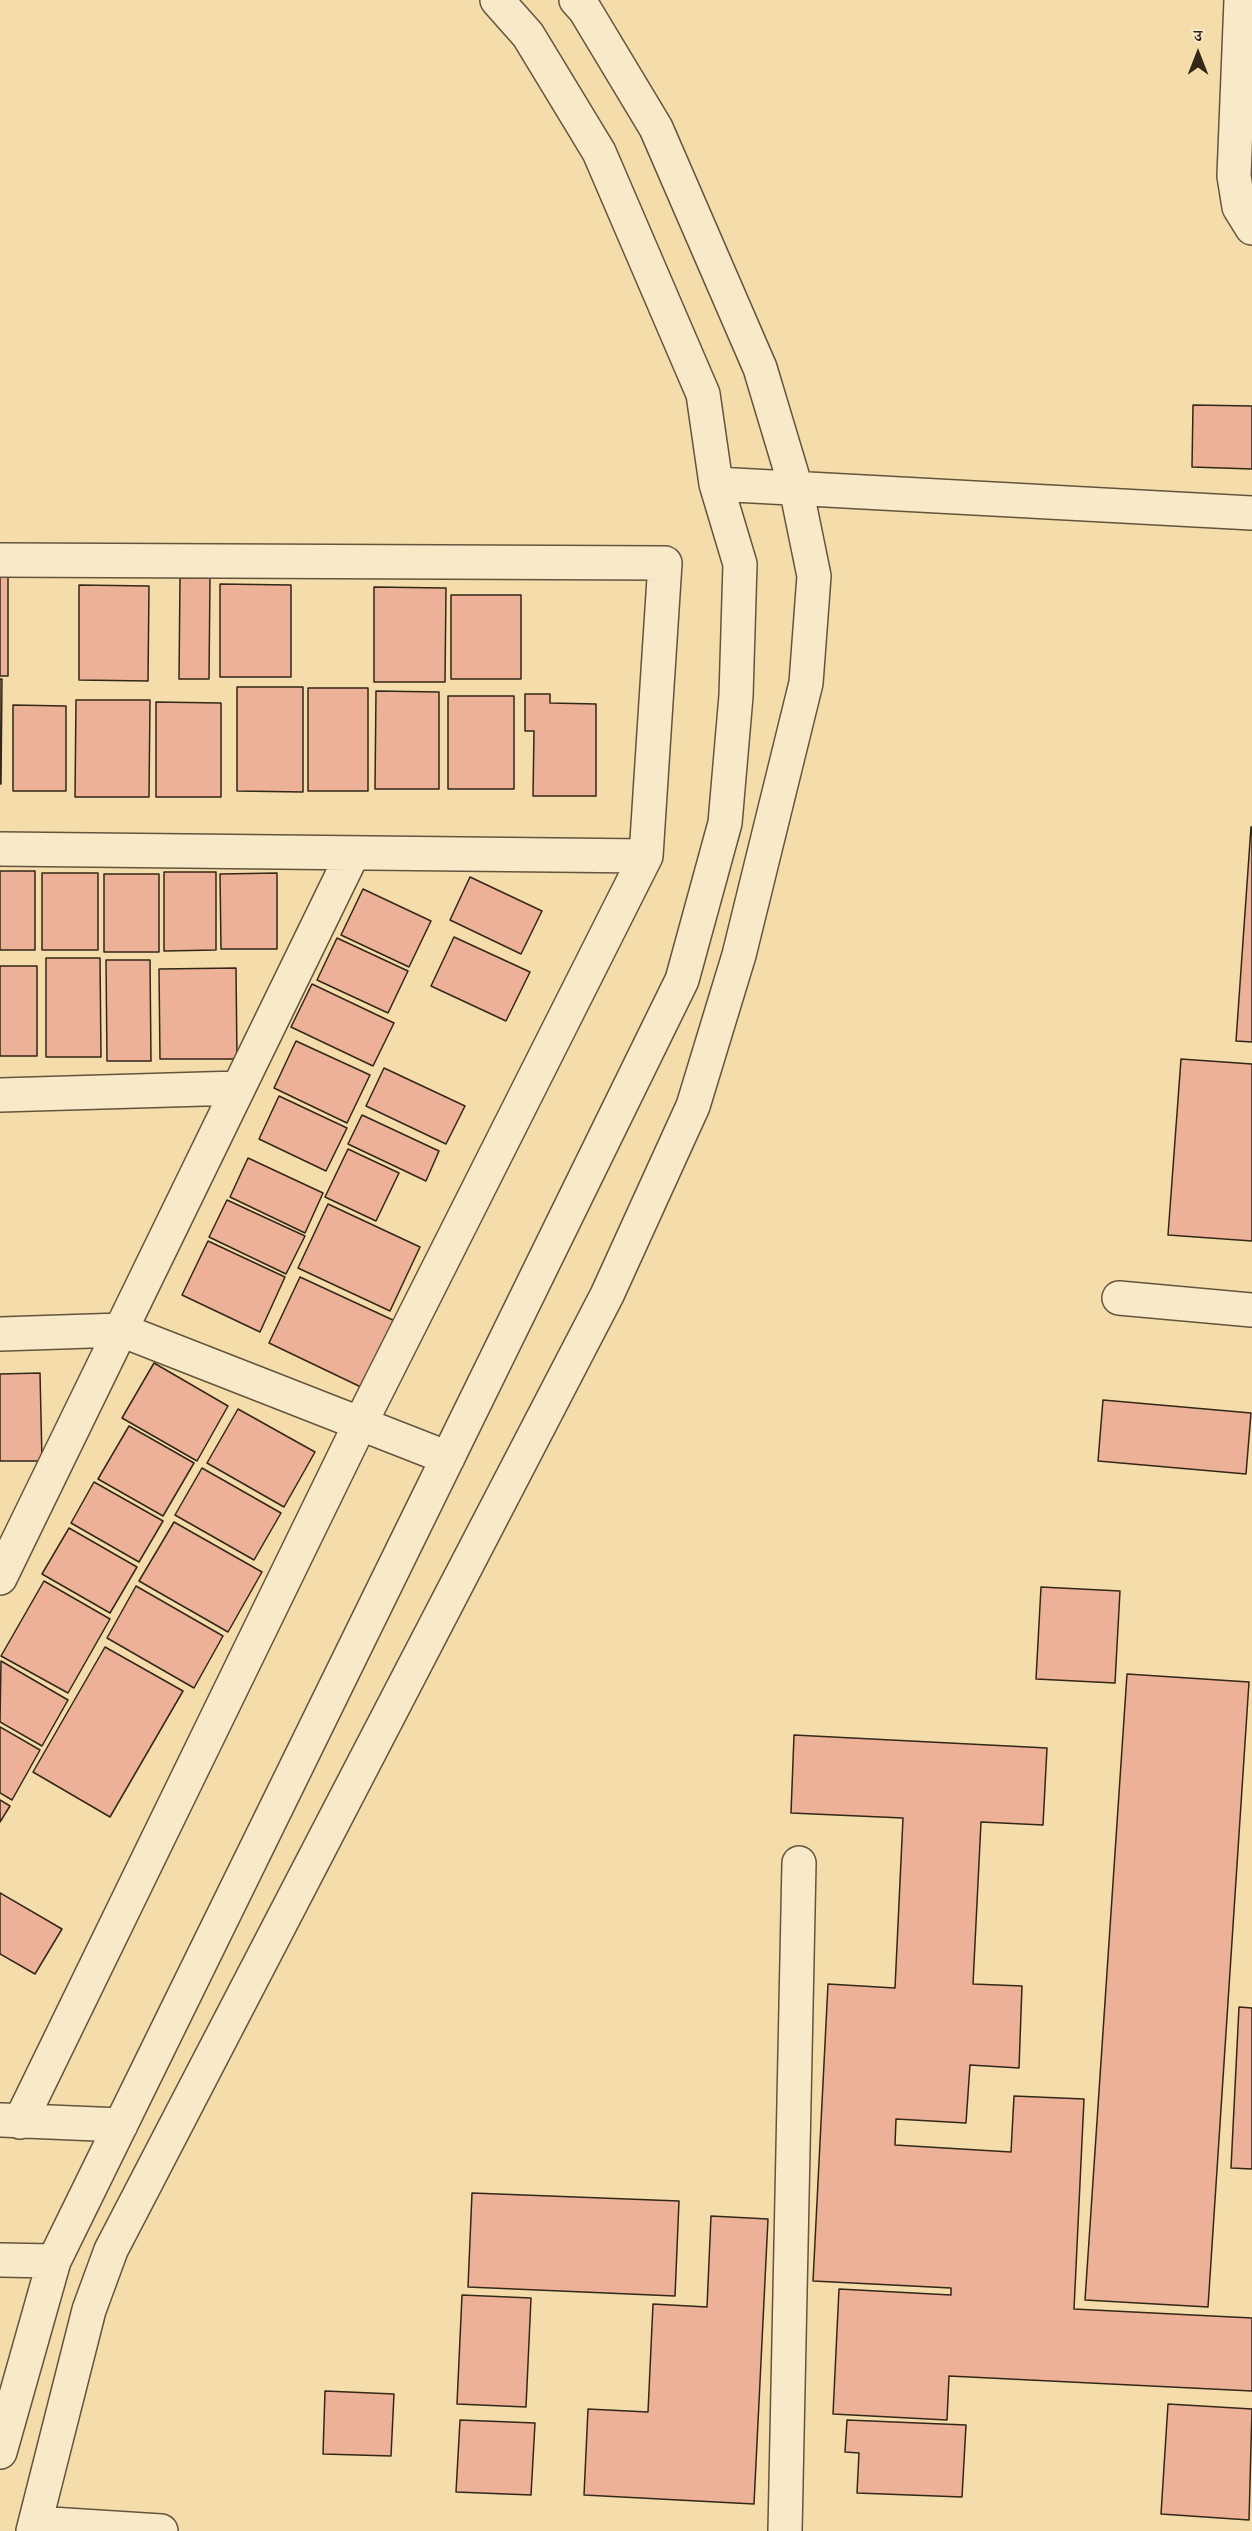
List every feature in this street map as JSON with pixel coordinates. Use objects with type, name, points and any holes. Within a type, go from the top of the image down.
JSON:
[{"type":"street","points":[[0,2452],[54,2261],[682,980],[725,823],[736,696],[740,564],[716,484],[703,394],[599,152],[528,35],[497,0]]},
{"type":"street","points":[[161,2531],[34,2527],[89,2310],[111,2250],[606,1295],[693,1106],[740,955],[806,683],[814,576],[796,488],[760,368],[656,128],[585,10],[576,0]]},
{"type":"street","points":[[1241,0],[1234,176],[1239,207],[1252,228]]},
{"type":"street","points":[[716,484],[1252,513]]},
{"type":"street","points":[[0,560],[665,563],[646,856],[10,2121],[121,2125]]},
{"type":"street","points":[[0,849],[646,856]]},
{"type":"street","points":[[0,1578],[353,853]]},
{"type":"street","points":[[0,1095],[238,1088]]},
{"type":"street","points":[[1119,1298],[1252,1310]]},
{"type":"street","points":[[0,1334],[121,1330],[448,1458]]},
{"type":"street","points":[[784,2531],[799,1863]]},
{"type":"street","points":[[0,2260],[54,2261]]},
{"type":"building","points":[[1193,405],[1252,406],[1252,469],[1192,467]]},
{"type":"building","points":[[0,574],[8,574],[8,676],[0,676]]},
{"type":"building","points":[[180,578],[210,578],[209,679],[179,679]]},
{"type":"building","points":[[220,584],[291,585],[291,677],[220,677]]},
{"type":"building","points":[[79,585],[149,586],[148,681],[79,680]]},
{"type":"building","points":[[374,587],[446,588],[445,682],[374,682]]},
{"type":"building","points":[[451,595],[521,595],[521,679],[451,679]]},
{"type":"building","points":[[0,679],[2,679],[1,784],[0,784]]},
{"type":"building","points":[[237,687],[303,687],[303,792],[237,791]]},
{"type":"building","points":[[308,688],[368,688],[368,791],[308,791]]},
{"type":"building","points":[[376,691],[439,692],[439,789],[375,789]]},
{"type":"building","points":[[525,694],[550,694],[550,703],[596,704],[596,796],[533,796],[534,731],[525,731]]},
{"type":"building","points":[[448,696],[514,696],[514,789],[448,789]]},
{"type":"building","points":[[76,700],[150,700],[149,797],[75,797]]},
{"type":"building","points":[[156,702],[221,703],[221,797],[156,797]]},
{"type":"building","points":[[13,705],[66,706],[66,791],[13,791]]},
{"type":"building","points":[[1252,827],[1252,1042],[1236,1041]]},
{"type":"building","points":[[0,871],[35,871],[35,950],[0,950]]},
{"type":"building","points":[[164,872],[216,872],[216,950],[164,951]]},
{"type":"building","points":[[42,873],[98,873],[98,950],[42,950]]},
{"type":"building","points":[[277,873],[277,949],[221,949],[220,874]]},
{"type":"building","points":[[104,874],[159,874],[159,952],[104,952]]},
{"type":"building","points":[[470,877],[542,911],[521,954],[450,920]]},
{"type":"building","points":[[363,889],[431,921],[409,967],[341,935]]},
{"type":"building","points":[[454,937],[530,972],[506,1021],[431,986]]},
{"type":"building","points":[[337,938],[408,971],[388,1013],[317,980]]},
{"type":"building","points":[[46,958],[100,958],[101,1057],[46,1057]]},
{"type":"building","points":[[106,960],[150,960],[151,1061],[107,1061]]},
{"type":"building","points":[[0,966],[37,966],[37,1056],[0,1056]]},
{"type":"building","points":[[236,968],[237,1059],[160,1059],[159,969]]},
{"type":"building","points":[[312,984],[394,1023],[373,1066],[291,1027]]},
{"type":"building","points":[[296,1041],[370,1075],[347,1123],[274,1088]]},
{"type":"building","points":[[1181,1059],[1252,1064],[1252,1241],[1168,1235]]},
{"type":"building","points":[[384,1068],[465,1106],[446,1144],[366,1106]]},
{"type":"building","points":[[279,1096],[347,1128],[326,1171],[259,1139]]},
{"type":"building","points":[[362,1115],[439,1151],[426,1181],[348,1144]]},
{"type":"building","points":[[348,1149],[399,1173],[376,1221],[325,1197]]},
{"type":"building","points":[[248,1158],[323,1193],[305,1233],[230,1197]]},
{"type":"building","points":[[227,1200],[305,1236],[286,1274],[209,1237]]},
{"type":"building","points":[[328,1204],[420,1247],[390,1311],[298,1268]]},
{"type":"building","points":[[208,1241],[285,1277],[260,1332],[182,1295]]},
{"type":"building","points":[[300,1277],[395,1321],[363,1388],[269,1343]]},
{"type":"building","points":[[154,1363],[228,1406],[197,1461],[122,1418]]},
{"type":"building","points":[[40,1373],[42,1461],[0,1461],[0,1374]]},
{"type":"building","points":[[1103,1400],[1251,1413],[1246,1474],[1098,1461]]},
{"type":"building","points":[[238,1409],[315,1452],[284,1507],[207,1463]]},
{"type":"building","points":[[129,1426],[194,1463],[163,1516],[98,1479]]},
{"type":"building","points":[[202,1468],[281,1513],[254,1560],[175,1515]]},
{"type":"building","points":[[94,1482],[163,1521],[139,1562],[71,1523]]},
{"type":"building","points":[[174,1522],[262,1572],[228,1632],[139,1581]]},
{"type":"building","points":[[69,1528],[137,1567],[110,1613],[42,1574]]},
{"type":"building","points":[[44,1581],[110,1619],[68,1693],[1,1656]]},
{"type":"building","points":[[136,1586],[223,1636],[194,1688],[107,1638]]},
{"type":"building","points":[[1041,1587],[1120,1591],[1115,1683],[1036,1679]]},
{"type":"building","points":[[105,1647],[183,1691],[110,1817],[33,1772]]},
{"type":"building","points":[[1,1661],[68,1700],[42,1746],[0,1722]]},
{"type":"building","points":[[1127,1674],[1249,1682],[1208,2307],[1085,2300]]},
{"type":"building","points":[[0,1727],[40,1750],[12,1800],[0,1793]]},
{"type":"building","points":[[794,1735],[1047,1748],[1043,1825],[981,1822],[973,1984],[1022,1986],[1019,2068],[970,2065],[966,2123],[896,2119],[895,2145],[1011,2152],[1014,2096],[1084,2099],[1074,2309],[1252,2318],[1252,2391],[949,2376],[947,2420],[833,2414],[839,2289],[951,2295],[951,2288],[813,2281],[828,1984],[895,1988],[903,1818],[791,1813]]},
{"type":"building","points":[[0,1800],[10,1806],[0,1822]]},
{"type":"building","points":[[0,1893],[62,1929],[35,1974],[0,1954]]},
{"type":"building","points":[[1239,2007],[1252,2008],[1252,2169],[1231,2168]]},
{"type":"building","points":[[472,2193],[679,2201],[675,2296],[468,2287]]},
{"type":"building","points":[[711,2216],[768,2219],[754,2504],[584,2495],[588,2409],[648,2412],[653,2304],[707,2307]]},
{"type":"building","points":[[462,2295],[531,2298],[526,2407],[457,2404]]},
{"type":"building","points":[[325,2391],[394,2394],[391,2456],[323,2454]]},
{"type":"building","points":[[1168,2404],[1252,2409],[1249,2520],[1161,2514]]},
{"type":"building","points":[[460,2420],[535,2423],[531,2495],[456,2492]]},
{"type":"building","points":[[847,2420],[966,2425],[962,2497],[857,2493],[859,2453],[845,2452]]}]
